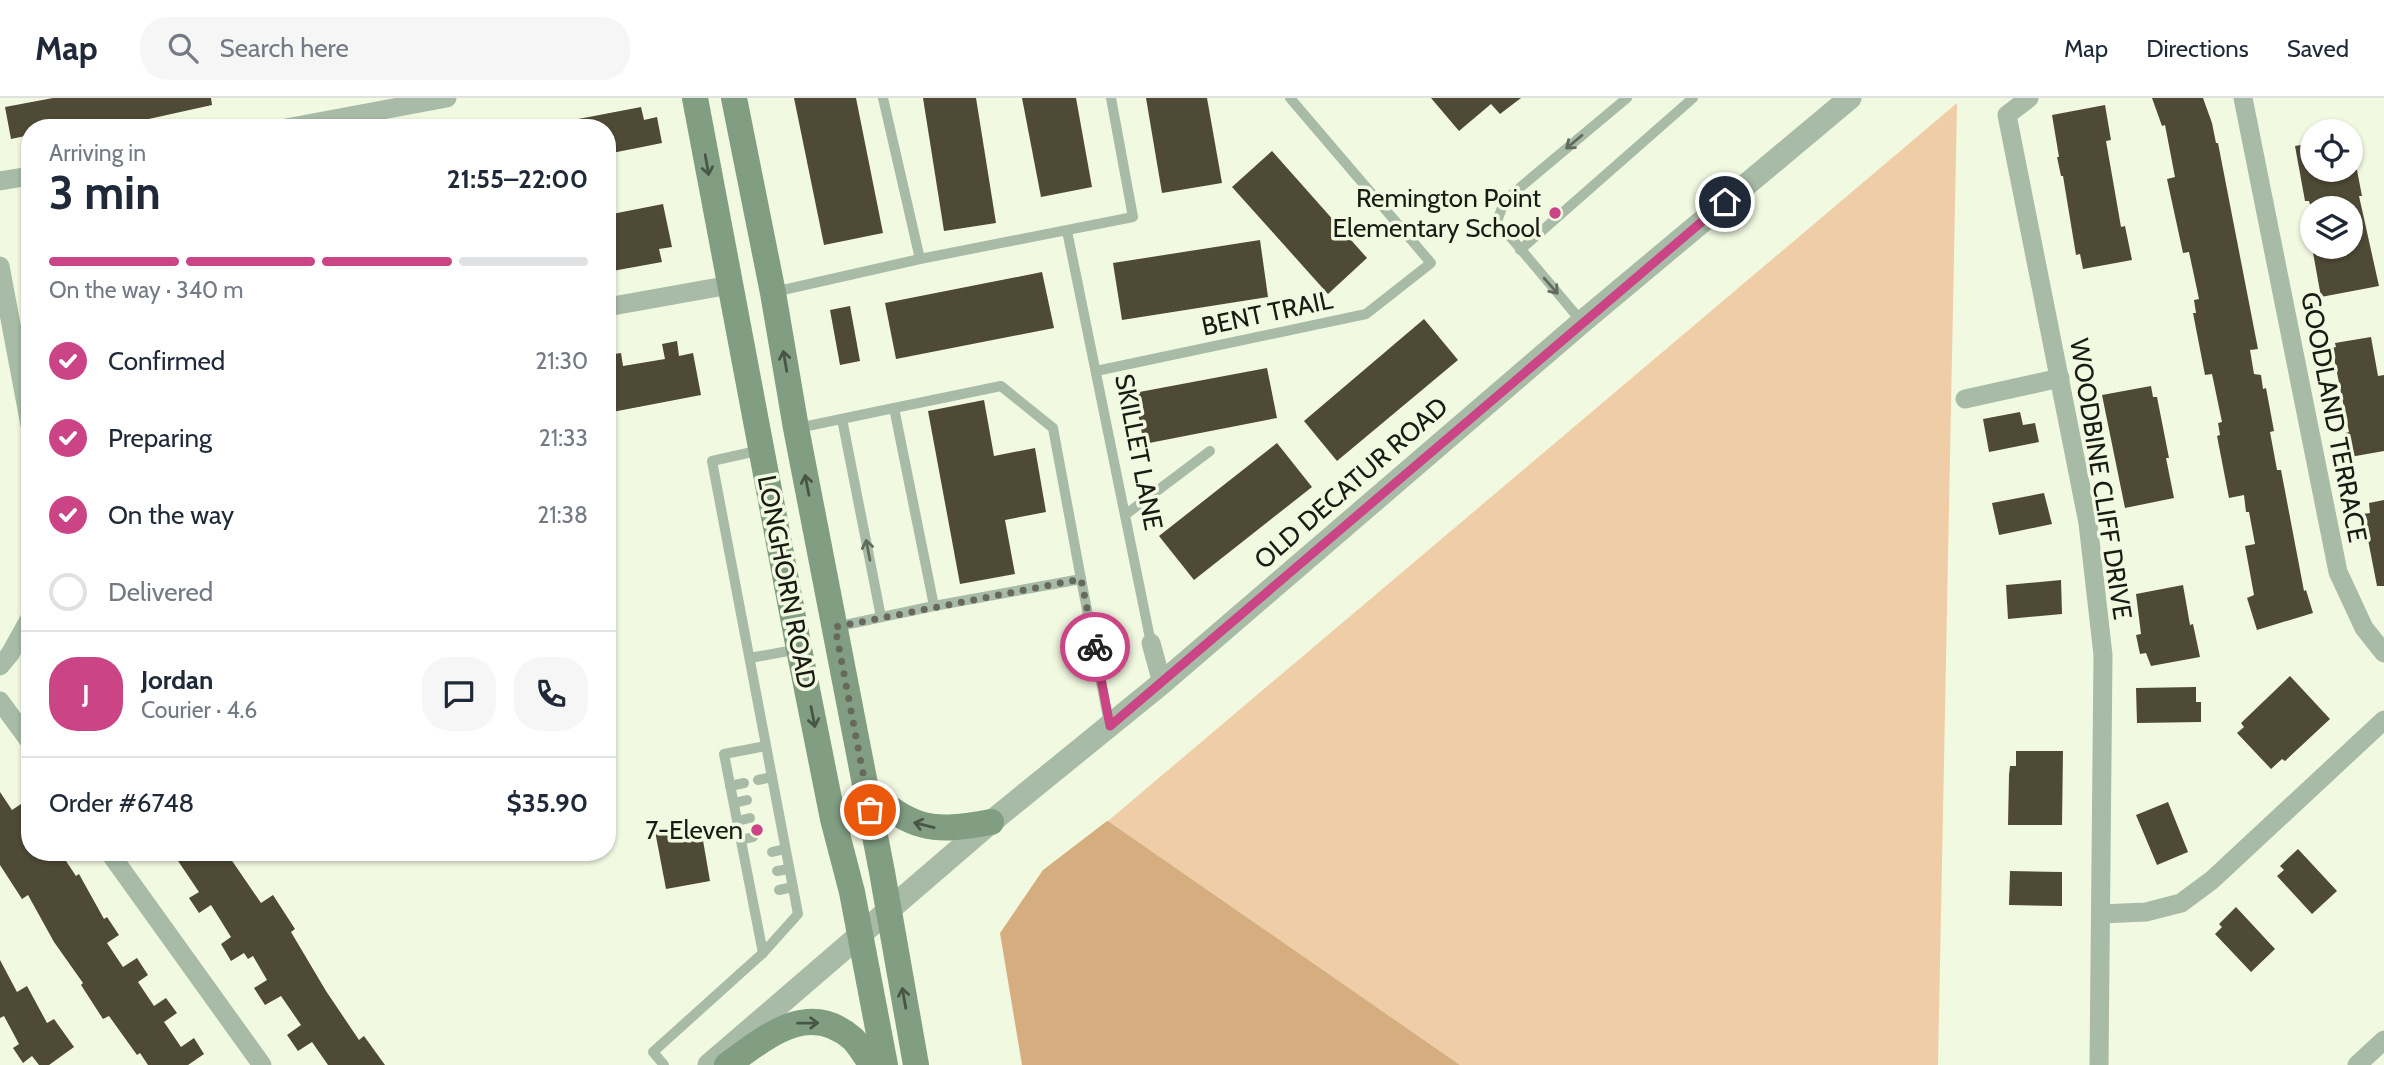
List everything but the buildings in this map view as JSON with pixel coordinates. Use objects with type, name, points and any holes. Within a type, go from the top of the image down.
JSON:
[{"type":"main road","name":"LONGHORN ROAD","points":[[695,98],[799,649],[833,819],[852,892],[885,1065]]},
{"type":"main road","name":"LONGHORN ROAD","points":[[734,98],[774,293],[796,428],[916,1065]]},
{"type":"main road","points":[[760,442],[796,428]]},
{"type":"main road","points":[[866,789],[891,811],[923,827],[954,829],[991,822]]},
{"type":"main road","points":[[727,1065],[772,1033],[790,1024],[804,1022],[828,1024],[853,1039],[872,1065]]},
{"type":"street","points":[[334,119],[447,98]]},
{"type":"street","name":"OLD DECATUR ROAD","points":[[709,1065],[991,822],[1162,683],[1582,322],[1850,98]]},
{"type":"street","name":"WOODBINE CLIFF DRIVE","points":[[2029,98],[2007,115],[2088,523],[2103,655],[2099,1065]]},
{"type":"street","name":"GOODLAND TERRACE","points":[[2243,98],[2338,572],[2364,628],[2384,653]]},
{"type":"street","points":[[0,181],[21,178]]},
{"type":"street","points":[[0,266],[21,378]]},
{"type":"street","points":[[616,305],[730,285]]},
{"type":"street","points":[[1965,399],[2060,378]]},
{"type":"street","points":[[0,666],[21,634]]},
{"type":"street","name":"SKILLET LANE","points":[[1150,643],[1162,683]]},
{"type":"street","points":[[0,701],[21,730]]},
{"type":"street","points":[[2101,914],[2146,912],[2181,903],[2212,880],[2384,720]]},
{"type":"street","points":[[115,861],[262,1065]]},
{"type":"street","points":[[2357,1065],[2384,1040]]},
{"type":"lane","points":[[883,98],[920,258]]},
{"type":"lane","points":[[774,293],[920,258],[1133,217],[1111,98]]},
{"type":"lane","name":"BENT TRAIL","points":[[1096,371],[1366,314],[1431,263],[1290,98]]},
{"type":"lane","points":[[1582,322],[1497,221],[1505,200],[1627,98]]},
{"type":"lane","points":[[1520,250],[1693,98]]},
{"type":"lane","name":"SKILLET LANE","points":[[1067,231],[1150,643]]},
{"type":"lane","points":[[796,428],[1001,386],[1053,428],[1110,726]]},
{"type":"lane","points":[[894,408],[934,606]]},
{"type":"lane","points":[[842,419],[881,617]]},
{"type":"lane","points":[[664,1065],[653,1052],[763,953],[798,914],[712,461],[760,442]]},
{"type":"lane","points":[[1125,515],[1210,451]]},
{"type":"lane","points":[[835,627],[1081,579]]},
{"type":"lane","points":[[750,658],[799,649]]},
{"type":"lane","points":[[763,953],[724,754],[766,746]]},
{"type":"lane","points":[[758,780],[772,777]]},
{"type":"lane","points":[[730,786],[744,783]]},
{"type":"lane","points":[[762,797],[775,794]]},
{"type":"lane","points":[[734,803],[747,800]]},
{"type":"lane","points":[[766,815],[779,812]]},
{"type":"lane","points":[[737,821],[750,818]]},
{"type":"lane","points":[[769,834],[782,831]]},
{"type":"lane","points":[[741,840],[753,837]]},
{"type":"lane","points":[[772,852],[785,849]]},
{"type":"lane","points":[[744,857],[757,854]]},
{"type":"lane","points":[[777,871],[789,869]]},
{"type":"lane","points":[[748,877],[761,874]]},
{"type":"lane","points":[[779,890],[793,887]]},
{"type":"lane","points":[[752,896],[764,893]]},
{"type":"shaded area","points":[[1957,103],[1938,1065],[1460,1065],[1108,821]]},
{"type":"shaded area","points":[[1107,821],[1460,1065],[1022,1065],[1000,933],[1043,870]]},
{"type":"way so far","points":[[870,810],[835,627],[1081,579],[1095,647]]},
{"type":"place","name":"Remington Point Elementary School","points":[[1555,213]]},
{"type":"place","name":"7-Eleven","points":[[757,830]]},
{"type":"route","points":[[1095,647],[1110,726],[1725,202]]}]
